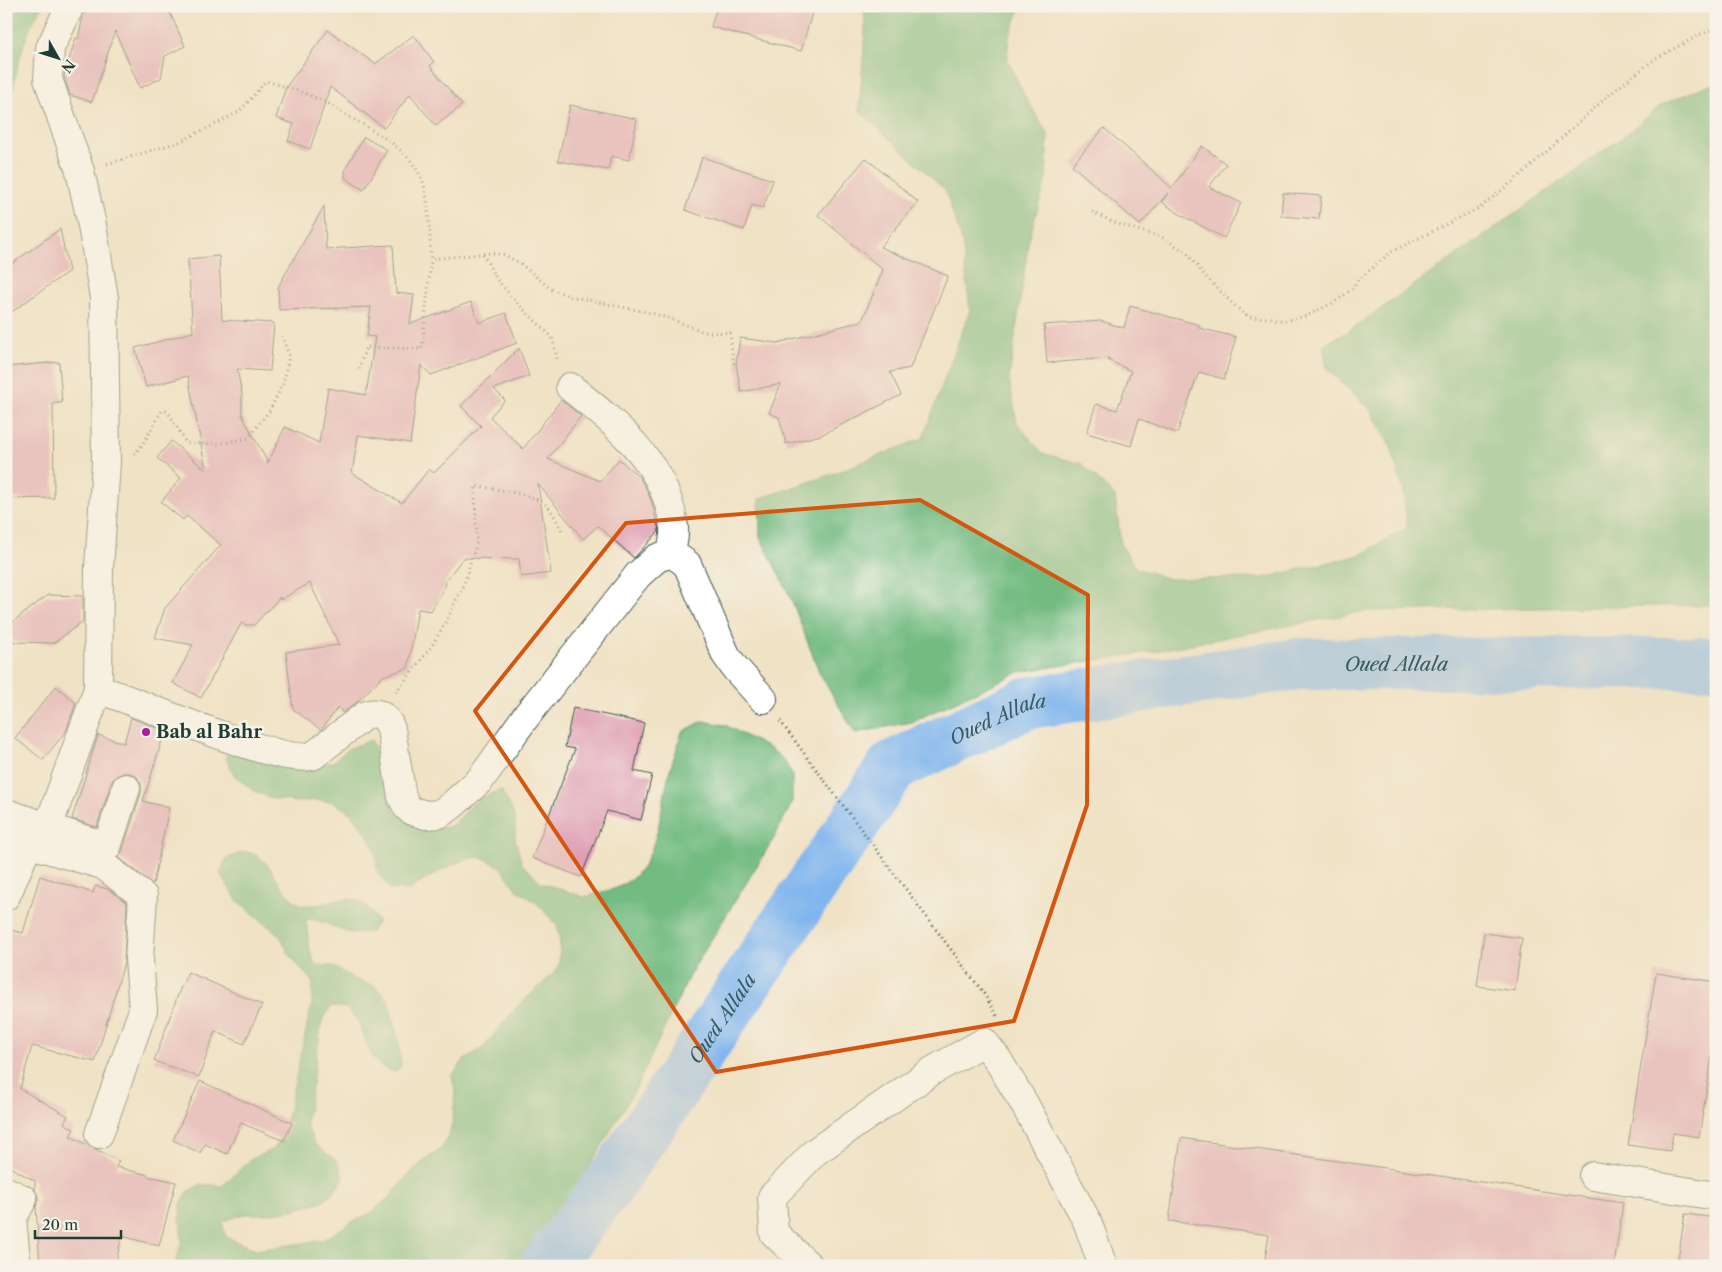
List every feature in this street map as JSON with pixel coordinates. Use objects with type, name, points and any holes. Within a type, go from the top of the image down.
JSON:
[{"type":"street","points":[[6,896],[27,836],[98,689],[99,568],[106,463],[104,298],[92,225],[80,171],[48,78],[50,48],[70,6]]},
{"type":"street","points":[[570,387],[612,421],[647,458],[668,498],[674,529],[672,554]]},
{"type":"street","points":[[98,689],[233,741],[297,758],[308,758],[314,755],[364,716],[372,712],[376,713],[386,720],[391,729],[402,797],[407,807],[412,811],[433,816],[446,811],[480,780],[524,719],[638,575],[657,558],[672,554],[689,568],[726,655],[735,668],[763,698]]},
{"type":"street","points":[[105,856],[126,788]]},
{"type":"street","points":[[6,812],[27,836],[105,856],[143,896],[139,959],[143,1010],[99,1134]]},
{"type":"street","points":[[809,1266],[774,1234],[772,1196],[815,1152],[932,1071],[984,1042],[996,1057],[1025,1105],[1087,1221],[1103,1266]]},
{"type":"street","points":[[1593,1176],[1716,1196]]},
{"type":"street","points":[[6,1191],[22,1199],[12,1219],[16,1258],[6,1254]]},
{"type":"path","points":[[1092,212],[1118,224],[1163,238],[1186,252],[1206,277],[1248,317],[1271,318],[1284,321],[1306,316],[1335,302],[1352,290],[1358,280],[1391,252],[1482,207],[1523,173],[1610,94],[1656,59],[1699,35],[1716,29]]},
{"type":"path","points":[[80,171],[127,159],[179,142],[240,111],[266,81],[304,92],[329,104],[387,139],[404,152],[422,178],[427,206],[431,259],[422,349],[366,347],[359,369]]},
{"type":"path","points":[[431,259],[491,252],[505,255],[521,264],[551,289],[569,296],[651,313],[704,332],[730,333],[734,368]]},
{"type":"path","points":[[482,254],[496,280],[552,337],[560,372],[570,387]]},
{"type":"path","points":[[106,463],[127,460],[141,448],[162,410],[170,414],[186,443],[219,444],[248,438],[270,410],[283,384],[289,356],[282,336]]},
{"type":"path","points":[[376,713],[390,700],[431,647],[446,622],[465,581],[478,541],[476,486],[535,499],[547,506],[562,531]]},
{"type":"path","points":[[763,698],[985,995]]},
{"type":"highlighted area","points":[[920,500],[1088,595],[1087,805],[1014,1021],[716,1072],[475,711],[626,523]]},
{"type":"green space","points":[[43,6],[30,29],[20,55],[9,117],[6,168],[6,7]]},
{"type":"green space","points":[[864,6],[1021,6],[1009,37],[1007,58],[1023,93],[1048,135],[1046,179],[1029,239],[1009,379],[1017,423],[1042,453],[1082,464],[1115,496],[1121,545],[1136,568],[1170,579],[1263,578],[1360,555],[1407,528],[1404,492],[1390,445],[1369,408],[1327,369],[1323,345],[1348,332],[1627,134],[1661,105],[1703,87],[1716,84],[1716,605],[1365,611],[1150,652],[1019,672],[912,722],[855,733],[820,674],[790,596],[760,537],[759,499],[832,474],[923,438],[970,310],[962,241],[945,190],[859,110],[865,34]]},
{"type":"green space","points":[[703,721],[725,725],[772,750],[784,760],[792,775],[792,803],[774,838],[690,974],[636,1088],[574,1192],[522,1266],[175,1266],[182,1240],[181,1204],[189,1191],[201,1184],[222,1186],[250,1160],[275,1148],[284,1132],[312,1003],[313,983],[288,953],[281,937],[237,900],[220,874],[226,859],[245,852],[256,855],[269,867],[292,899],[302,905],[323,904],[348,899],[362,903],[370,910],[378,921],[371,932],[352,933],[319,921],[306,919],[309,947],[315,965],[333,966],[356,980],[376,987],[388,1000],[398,1040],[401,1065],[396,1072],[382,1067],[371,1054],[361,1027],[350,1011],[347,1008],[331,1006],[322,1021],[306,1124],[315,1144],[338,1162],[344,1178],[336,1190],[322,1201],[294,1210],[266,1214],[244,1214],[222,1222],[226,1237],[256,1250],[323,1240],[355,1220],[371,1213],[392,1195],[407,1176],[441,1149],[448,1138],[452,1124],[455,1091],[452,1076],[463,1061],[484,1047],[515,1009],[554,973],[559,964],[560,944],[557,926],[537,903],[516,889],[500,866],[480,857],[468,858],[447,867],[408,890],[390,889],[378,874],[375,850],[366,833],[352,814],[333,802],[316,800],[298,802],[273,799],[252,790],[234,775],[225,756],[236,753],[308,767],[333,762],[348,749],[371,740],[383,762],[384,778],[394,812],[412,824],[439,829],[453,825],[478,799],[501,790],[515,819],[515,839],[522,864],[542,883],[584,897],[617,888],[632,879],[644,866],[658,829],[669,773],[682,732]]},
{"type":"building","points":[[98,6],[167,6],[185,46],[165,56],[161,78],[140,88],[115,31],[92,102],[70,95],[64,76],[76,38],[78,39],[84,13]]},
{"type":"building","points":[[717,6],[814,6],[801,51],[711,27]]},
{"type":"building","points":[[328,30],[375,64],[414,35],[434,62],[430,66],[462,105],[436,126],[410,94],[384,128],[330,87],[310,149],[288,141],[294,124],[276,118],[286,87]]},
{"type":"building","points":[[570,105],[637,119],[629,160],[611,156],[608,170],[558,161]]},
{"type":"building","points":[[1104,128],[1172,188],[1202,146],[1226,164],[1209,187],[1241,203],[1224,238],[1181,215],[1162,202],[1168,193],[1140,225],[1072,165]]},
{"type":"building","points":[[364,137],[387,150],[364,190],[345,178],[345,169]]},
{"type":"building","points":[[702,157],[773,180],[763,208],[752,205],[744,230],[685,210]]},
{"type":"building","points":[[866,158],[918,202],[880,247],[948,276],[910,368],[890,372],[901,395],[821,435],[786,444],[779,417],[769,413],[781,384],[741,392],[736,364],[740,338],[777,343],[862,321],[883,270],[818,215]]},
{"type":"building","points":[[1283,193],[1321,196],[1319,219],[1281,216]]},
{"type":"building","points":[[324,206],[326,249],[393,245],[396,293],[414,295],[410,324],[471,302],[479,323],[506,313],[517,343],[431,375],[421,365],[410,443],[358,435],[352,473],[402,503],[429,469],[434,473],[481,426],[461,406],[519,348],[529,376],[494,389],[505,400],[490,417],[523,449],[561,400],[581,416],[548,459],[600,481],[619,459],[639,477],[647,490],[659,531],[634,558],[598,526],[583,539],[538,484],[551,573],[521,577],[519,559],[463,558],[444,583],[446,584],[431,611],[418,609],[408,668],[383,676],[343,713],[338,707],[321,730],[293,709],[286,652],[339,645],[310,583],[280,600],[280,597],[254,625],[245,625],[242,622],[201,698],[173,683],[193,645],[155,638],[165,608],[221,545],[187,516],[183,520],[161,502],[181,478],[157,458],[171,441],[206,470],[188,376],[146,387],[135,348],[193,332],[188,259],[219,256],[222,320],[274,323],[270,371],[237,369],[242,394],[242,415],[268,463],[285,427],[319,443],[328,388],[366,395],[375,337],[367,336],[371,307],[279,310],[278,287]]},
{"type":"building","points":[[60,229],[69,271],[6,316],[6,268]]},
{"type":"building","points":[[1130,306],[1200,325],[1199,328],[1236,337],[1224,379],[1199,372],[1177,433],[1139,419],[1131,446],[1087,433],[1096,404],[1117,410],[1131,371],[1108,360],[1109,358],[1047,363],[1044,325],[1101,321],[1124,328]]},
{"type":"building","points":[[59,362],[62,403],[53,403],[54,498],[6,499],[6,367]]},
{"type":"building","points":[[48,595],[83,596],[83,621],[54,643],[14,642],[6,632],[6,627]]},
{"type":"building","points":[[56,686],[76,703],[66,731],[43,760],[15,738]]},
{"type":"building","points":[[573,708],[644,723],[634,771],[652,775],[641,820],[607,811],[581,877],[532,858],[575,749],[565,747]]},
{"type":"building","points":[[131,718],[165,731],[143,801],[169,808],[153,884],[118,857],[122,852],[141,793],[141,784],[137,777],[130,773],[123,773],[115,777],[111,783],[97,827],[72,819],[98,735],[124,743]]},
{"type":"building","points":[[40,876],[93,893],[95,886],[108,889],[127,903],[124,963],[95,1062],[32,1046],[20,1089],[68,1116],[64,1123],[74,1129],[70,1136],[119,1161],[116,1167],[145,1174],[152,1178],[176,1182],[159,1246],[122,1236],[115,1266],[40,1266],[36,1207],[39,1198],[35,1190],[35,1181],[6,1165],[6,929],[23,933]]},
{"type":"building","points":[[1484,933],[1522,938],[1515,991],[1477,986]]},
{"type":"building","points":[[188,972],[262,1005],[244,1044],[215,1031],[199,1077],[154,1061]]},
{"type":"building","points":[[1656,973],[1716,982],[1716,1031],[1699,1137],[1673,1133],[1670,1151],[1628,1145]]},
{"type":"building","points":[[200,1081],[292,1123],[284,1141],[241,1123],[227,1154],[205,1144],[200,1153],[173,1140]]},
{"type":"building","points":[[1181,1138],[1623,1203],[1614,1266],[1478,1266],[1445,1261],[1444,1266],[1264,1266],[1269,1235],[1169,1221]]},
{"type":"building","points":[[1685,1214],[1716,1218],[1716,1266],[1677,1266]]},
{"type":"waterway","name":"Oued Allala","points":[[546,1266],[609,1185],[893,766],[1027,703],[1298,664],[1716,663]]},
{"type":"place","name":"Bab al Bahr","points":[[146,732]]}]
